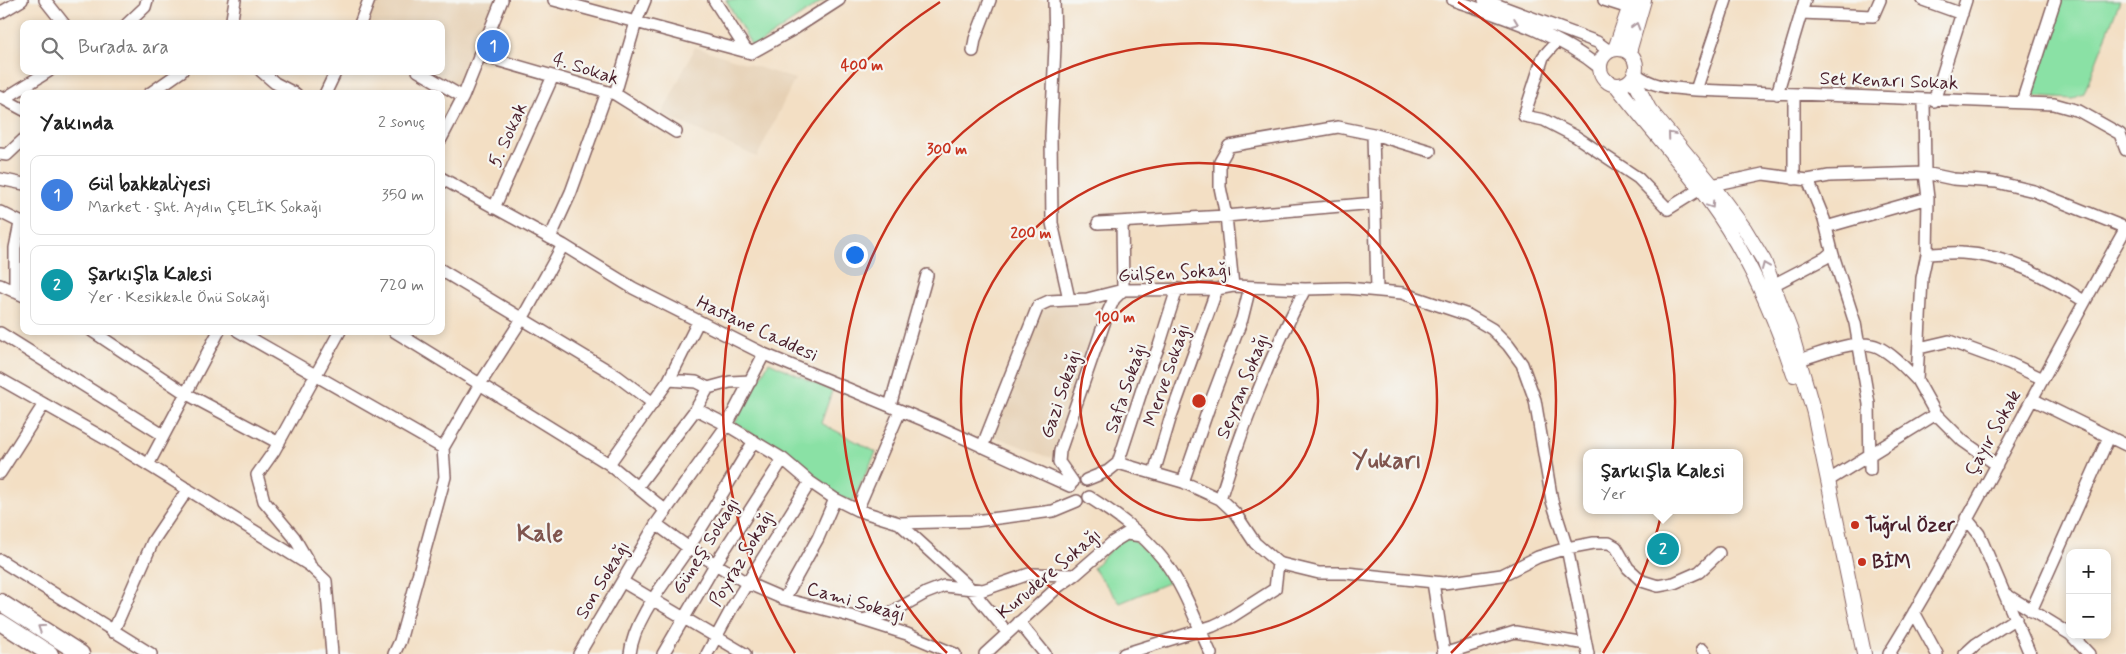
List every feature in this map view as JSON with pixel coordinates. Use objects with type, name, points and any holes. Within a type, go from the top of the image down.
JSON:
[{"type":"highway","points":[[0,602],[81,654]]},
{"type":"highway","points":[[0,622],[50,654]]},
{"type":"main road","points":[[1616,85],[1625,84],[1634,75],[1636,64],[1629,52],[1644,0]]},
{"type":"main road","points":[[1630,4],[1612,50],[1602,58],[1600,68],[1607,81],[1616,85],[1749,236],[1764,261],[1790,329],[1814,413],[1864,654]]},
{"type":"main road","points":[[1612,50],[1629,52]]},
{"type":"main road","points":[[1634,75],[1649,108],[1706,187],[1746,261],[1780,332],[1829,480]]},
{"type":"street","points":[[0,13],[22,0]]},
{"type":"street","points":[[45,0],[61,20]]},
{"type":"street","points":[[131,20],[145,7],[147,0]]},
{"type":"street","points":[[231,20],[235,0]]},
{"type":"street","points":[[362,20],[369,0]]},
{"type":"street","points":[[445,131],[462,97],[502,0]]},
{"type":"street","points":[[554,0],[751,53],[794,29],[839,0]]},
{"type":"street","points":[[550,238],[571,192],[611,93],[644,0]]},
{"type":"street","points":[[714,0],[745,48],[751,53]]},
{"type":"street","points":[[973,51],[975,39],[990,0]]},
{"type":"street","points":[[1054,0],[1055,46],[1051,137],[1052,223],[1069,299]]},
{"type":"street","points":[[1453,0],[1557,41],[1586,56],[1600,68]]},
{"type":"street","points":[[1484,0],[1597,42],[1612,50]]},
{"type":"street","points":[[1604,0],[1630,4]]},
{"type":"street","points":[[1696,90],[1726,0]]},
{"type":"street","points":[[1777,94],[1805,0]]},
{"type":"street","points":[[1801,13],[1873,16],[1880,0]]},
{"type":"street","points":[[1923,0],[1962,14]]},
{"type":"street","points":[[1918,380],[1922,278],[1927,254],[1928,198],[1925,173],[1929,100],[1966,0]]},
{"type":"street","points":[[2022,102],[2054,0]]},
{"type":"street","points":[[1557,41],[1542,57],[1524,116],[1544,120],[1575,136],[1638,178],[1668,209],[1706,187],[1763,174],[1808,180],[1829,176],[1925,173],[1996,182],[2034,191],[2126,228]]},
{"type":"street","name":"4. Sokak","points":[[479,55],[611,93],[676,132]]},
{"type":"street","points":[[2,98],[42,75]]},
{"type":"street","points":[[155,90],[176,75]]},
{"type":"street","points":[[266,75],[275,83],[288,90]]},
{"type":"street","points":[[327,90],[334,75]]},
{"type":"street","points":[[425,75],[462,97]]},
{"type":"street","name":"Set Kenarı Sokak","points":[[1634,75],[1646,82],[1661,87],[1696,90],[2054,104],[2079,111],[2120,134],[2126,150]]},
{"type":"street","name":"5. Sokak","points":[[494,208],[553,76]]},
{"type":"street","points":[[1794,94],[1794,179]]},
{"type":"street","points":[[2,98],[20,108]]},
{"type":"street","points":[[1233,286],[1226,216],[1220,187],[1220,162],[1229,146],[1338,127],[1373,134],[1430,151]]},
{"type":"street","points":[[1373,134],[1377,290]]},
{"type":"street","points":[[0,154],[7,155],[20,142]]},
{"type":"street","points":[[0,179],[20,183]]},
{"type":"street","name":"Hastane Caddesi","points":[[445,180],[563,245],[633,288],[764,354],[1072,484]]},
{"type":"street","points":[[1808,180],[1826,227],[1855,323],[1870,404],[1870,470]]},
{"type":"street","points":[[1826,227],[1928,198]]},
{"type":"street","points":[[1098,223],[1226,216],[1375,203]]},
{"type":"street","points":[[0,212],[20,223]]},
{"type":"street","points":[[1122,222],[1123,290]]},
{"type":"street","name":"Çayır Sokak","points":[[1888,654],[1914,612],[1997,465],[2084,301],[2126,228]]},
{"type":"street","points":[[20,231],[15,248],[20,294]]},
{"type":"street","points":[[394,654],[400,641],[445,477],[443,448],[480,384],[522,318],[563,245]]},
{"type":"street","points":[[1773,285],[1825,258],[1832,252]]},
{"type":"street","points":[[1927,254],[1963,253],[2008,261],[2052,280],[2084,301]]},
{"type":"street","points":[[445,272],[617,376],[653,403]]},
{"type":"street","points":[[857,510],[895,408],[927,275]]},
{"type":"street","points":[[0,285],[20,294]]},
{"type":"street","name":"Gülşen Sokağı","points":[[982,447],[1038,306],[1049,301],[1087,299],[1123,290],[1217,289],[1233,286],[1304,289],[1348,288],[1402,293],[1468,315],[1492,329],[1508,345],[1522,364],[1535,400],[1552,501],[1567,548],[1587,649]]},
{"type":"street","points":[[1183,482],[1211,400],[1242,319],[1250,287]]},
{"type":"street","name":"Safa Sokağı","points":[[1086,480],[1108,472],[1118,463],[1177,289]]},
{"type":"street","name":"Merve Sokağı","points":[[1154,473],[1173,410],[1217,289]]},
{"type":"street","name":"Seyran Sokağı","points":[[1220,499],[1259,388],[1304,289]]},
{"type":"street","name":"Gazi Sokağı","points":[[1072,484],[1059,462],[1060,451],[1108,312],[1114,300],[1123,290]]},
{"type":"street","points":[[609,464],[669,380],[698,322]]},
{"type":"street","points":[[0,334],[163,435]]},
{"type":"street","points":[[98,335],[185,393],[278,443]]},
{"type":"street","points":[[148,465],[217,335]]},
{"type":"street","points":[[245,335],[443,448]]},
{"type":"street","points":[[309,565],[294,537],[264,501],[257,475],[278,443],[338,335]]},
{"type":"street","points":[[400,335],[609,464],[666,511]]},
{"type":"street","points":[[1919,348],[1948,341],[2010,363],[2043,378]]},
{"type":"street","points":[[1799,360],[1858,343],[1878,347],[1918,380],[1936,414],[1963,441],[1997,465]]},
{"type":"street","name":"Son Sokağı","points":[[585,652],[656,524],[727,425],[764,354]]},
{"type":"street","points":[[0,379],[188,489],[309,565],[326,581],[332,654]]},
{"type":"street","points":[[669,380],[696,382],[708,388],[730,382],[751,381]]},
{"type":"street","points":[[637,487],[696,409],[708,388]]},
{"type":"street","points":[[2032,399],[2126,446]]},
{"type":"street","points":[[0,473],[44,404]]},
{"type":"street","points":[[696,409],[727,425],[783,459],[810,482],[835,499],[857,510],[899,524],[976,521],[1053,511],[1076,500],[1084,501],[1089,497],[1092,490],[1086,480],[1080,479],[1072,484],[1070,493],[1076,500]]},
{"type":"street","points":[[1829,480],[1936,414]]},
{"type":"street","points":[[2030,611],[2109,437]]},
{"type":"street","points":[[630,654],[632,641],[653,601],[689,548],[754,441]]},
{"type":"street","name":"Güneş Sokağı","points":[[663,654],[682,618],[716,562],[783,459]]},
{"type":"street","points":[[1118,463],[1183,482],[1220,499],[1235,513],[1255,543],[1278,563],[1319,573],[1346,573],[1444,583],[1502,575],[1538,557],[1594,542],[1609,543],[1616,546],[1628,568],[1642,582],[1658,586],[1674,583],[1699,572],[1719,553]]},
{"type":"street","name":"Poyraz Sokağı","points":[[707,654],[810,482]]},
{"type":"street","points":[[113,632],[154,541],[188,489]]},
{"type":"street","points":[[1089,497],[1142,536],[1164,560],[1178,582],[1211,654]]},
{"type":"street","points":[[784,600],[818,538],[835,499]]},
{"type":"street","points":[[1966,518],[1978,534],[2030,654]]},
{"type":"street","name":"Cami Sokağı","points":[[656,524],[689,548],[716,562],[748,583],[784,600],[862,620],[907,634],[955,654]]},
{"type":"street","points":[[899,524],[970,588],[1007,632]]},
{"type":"street","name":"Kurudere Sokağı","points":[[985,654],[1059,586],[1075,575],[1113,542],[1126,534],[1142,536]]},
{"type":"street","points":[[0,560],[151,654]]},
{"type":"street","points":[[1124,654],[1181,634],[1200,631],[1228,619],[1275,588],[1278,563]]},
{"type":"street","points":[[862,620],[890,613],[926,593],[944,586],[984,590],[1030,574],[1075,575]]},
{"type":"street","points":[[623,582],[745,654]]},
{"type":"street","points":[[1433,582],[1443,654],[1515,632],[1587,649]]},
{"type":"street","points":[[2005,594],[2030,611],[2066,629]]},
{"type":"street","points":[[1914,612],[1937,654]]},
{"type":"street","points":[[1965,654],[1976,644],[2016,618]]},
{"type":"street","points":[[1019,622],[1044,654]]},
{"type":"street","points":[[2077,639],[2089,654]]},
{"type":"shaded area","points":[[377,0],[496,0],[461,81],[455,86],[437,75],[445,75],[445,20],[367,20]]},
{"type":"shaded area","points":[[695,47],[795,79],[757,157],[662,114]]},
{"type":"shaded area","points":[[1087,299],[1103,313],[1051,458],[991,435],[1043,304]]},
{"type":"green space","points":[[726,0],[824,0],[753,48]]},
{"type":"green space","points":[[2060,0],[2120,0],[2084,93],[2073,99],[2035,97],[2030,89]]},
{"type":"green space","points":[[769,362],[832,391],[821,423],[876,452],[853,501],[843,498],[815,482],[797,463],[735,423]]},
{"type":"green space","points":[[1126,534],[1160,564],[1170,582],[1120,603],[1093,568]]},
{"type":"place","name":"Gül bakkaliyesi","points":[[493,46]]},
{"type":"place","name":"Tuğrul Özer","points":[[1855,525]]},
{"type":"place","name":"Şarkışla Kalesi","points":[[1663,549]]},
{"type":"place","name":"BİM","points":[[1862,562]]},
{"type":"district","name":"Yukarı","points":[[1387,461]]},
{"type":"district","name":"Kale","points":[[540,534]]}]
